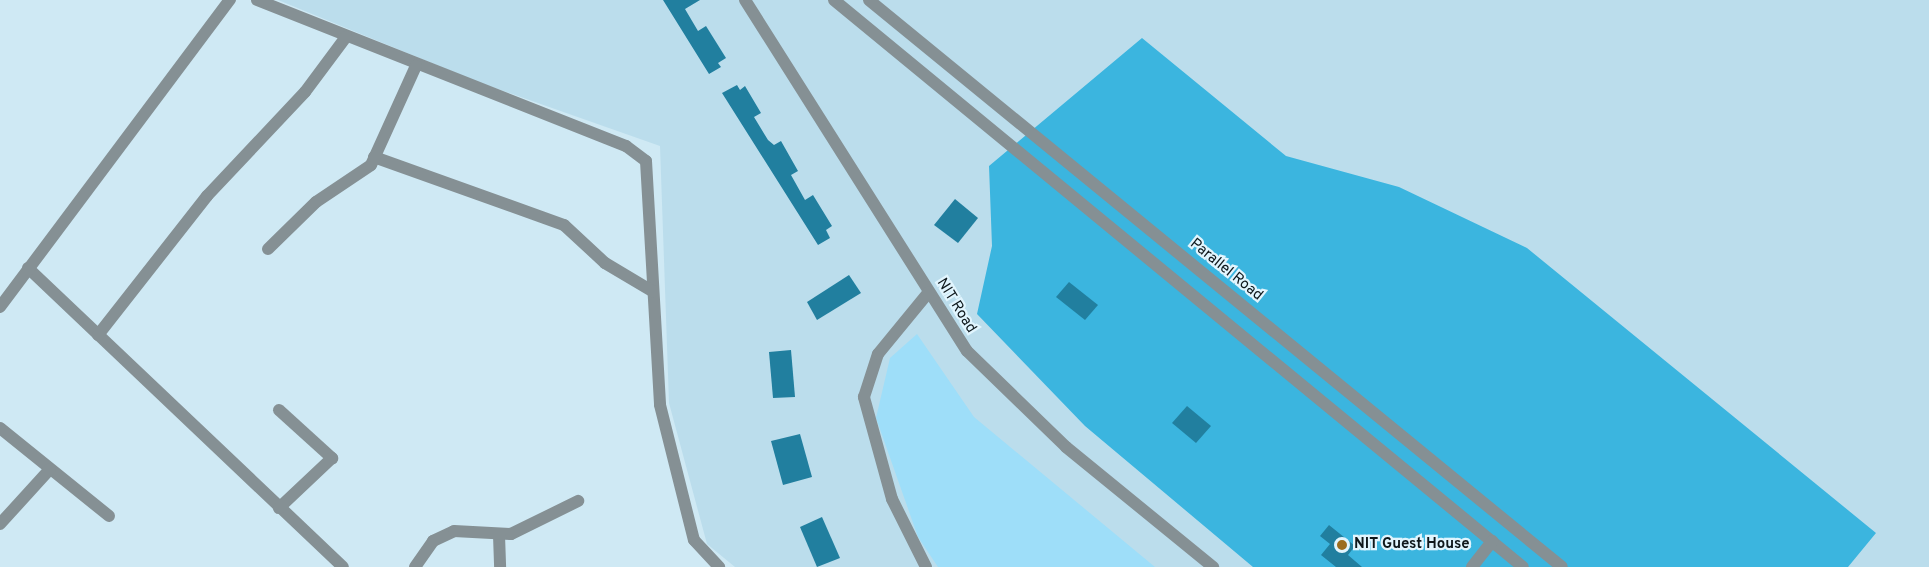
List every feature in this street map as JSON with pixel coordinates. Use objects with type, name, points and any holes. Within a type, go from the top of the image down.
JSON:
[{"type":"street","points":[[0,307],[230,0]]},
{"type":"street","points":[[257,0],[416,66],[640,154],[649,171],[652,291],[660,405],[694,540],[706,563],[719,567]]},
{"type":"street","name":"NIT Road","points":[[745,0],[967,351],[1012,399],[1213,567]]},
{"type":"street","points":[[834,0],[1523,567]]},
{"type":"street","name":"Parallel Road","points":[[868,0],[1562,567]]},
{"type":"street","points":[[98,335],[207,196],[305,92],[346,37]]},
{"type":"street","points":[[268,249],[324,195],[367,170],[416,66]]},
{"type":"street","points":[[374,157],[564,225],[605,263],[652,291]]},
{"type":"street","points":[[28,268],[343,567]]},
{"type":"street","points":[[926,567],[892,499],[864,397],[878,354],[929,292]]},
{"type":"street","points":[[279,410],[332,458],[279,508]]},
{"type":"street","points":[[0,428],[109,516]]},
{"type":"street","points":[[0,524],[50,469]]},
{"type":"street","points":[[416,567],[433,541],[454,531],[498,535],[578,501]]},
{"type":"street","points":[[498,535],[500,567]]},
{"type":"street","points":[[1472,567],[1492,541]]},
{"type":"shaded area","points":[[278,0],[1929,0],[1929,567],[735,567],[707,544],[669,403],[660,146],[478,82]]},
{"type":"shaded area","points":[[1142,38],[1286,156],[1399,187],[1527,248],[1876,533],[1848,567],[1253,567],[1085,426],[977,314],[992,246],[989,166]]},
{"type":"shaded area","points":[[917,334],[974,417],[1155,567],[938,567],[918,537],[876,418],[890,358]]},
{"type":"building","points":[[663,0],[700,0],[685,9],[698,31],[706,26],[726,58],[718,63],[721,67],[709,74]]},
{"type":"building","points":[[737,85],[740,90],[745,86],[761,113],[754,117],[768,140],[774,145],[781,141],[798,171],[791,175],[805,200],[813,195],[832,226],[826,230],[830,238],[818,245],[722,93]]},
{"type":"building","points":[[955,199],[978,218],[958,243],[934,225]]},
{"type":"building","points":[[849,275],[861,293],[817,320],[807,302]]},
{"type":"building","points":[[1069,282],[1098,305],[1085,320],[1056,297]]},
{"type":"building","points":[[791,350],[795,397],[773,398],[769,352]]},
{"type":"building","points":[[1187,406],[1211,426],[1196,443],[1172,423]]},
{"type":"building","points":[[800,434],[812,477],[783,485],[771,441]]},
{"type":"building","points":[[822,517],[840,558],[817,567],[800,527]]},
{"type":"building","name":"NIT Guest House","points":[[1329,525],[1355,546],[1348,555],[1362,567],[1336,567],[1321,555],[1330,544],[1320,536]]},
{"type":"place","name":"NIT Guest House","points":[[1342,545]]}]
